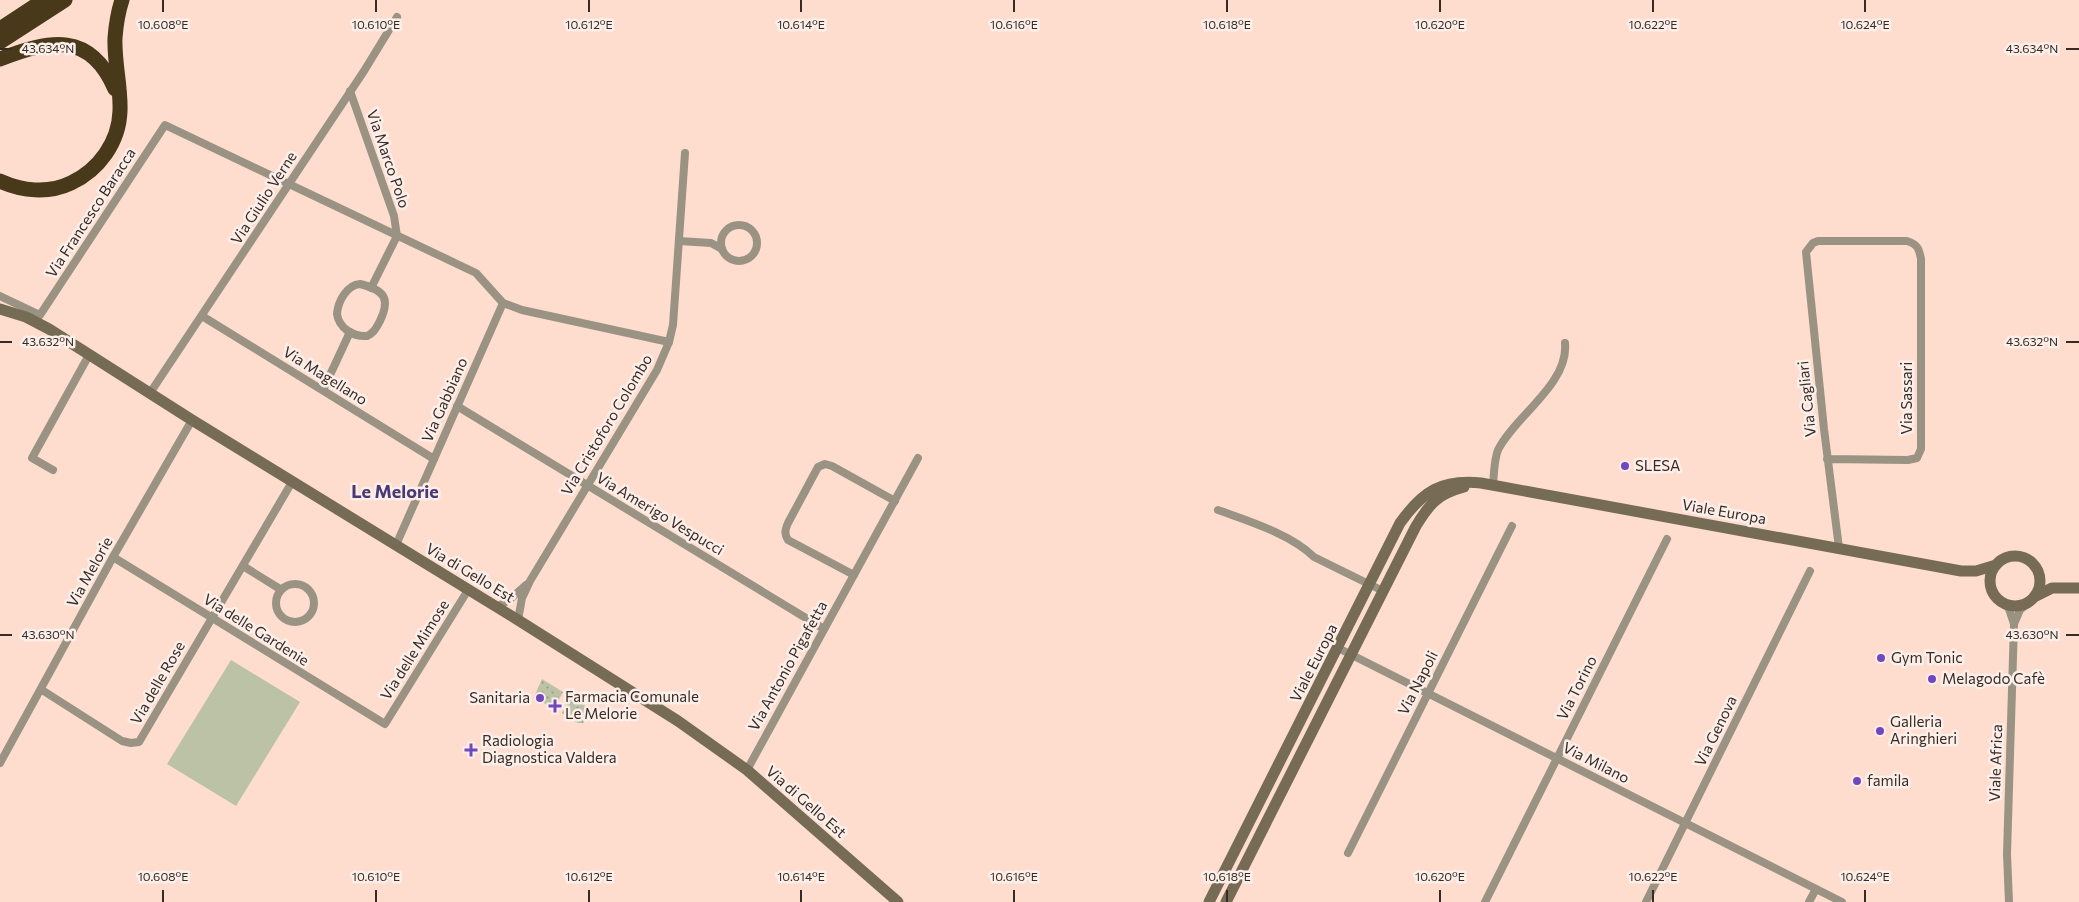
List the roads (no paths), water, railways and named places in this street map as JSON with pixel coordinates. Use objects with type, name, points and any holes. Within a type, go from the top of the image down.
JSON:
[{"type":"highway","points":[[0,42],[44,0]]},
{"type":"highway","points":[[0,29],[18,24],[65,0]]},
{"type":"highway","points":[[0,181],[18,188],[39,190],[66,185],[85,174],[101,160],[111,144],[119,122],[115,39],[122,0]]},
{"type":"highway","points":[[0,58],[36,46],[60,43],[81,48],[105,69],[119,98]]},
{"type":"street","name":"Via Giulio Verne","points":[[150,393],[397,17]]},
{"type":"street","name":"Via Marco Polo","points":[[350,91],[394,216],[397,236]]},
{"type":"street","name":"Via Francesco Baracca","points":[[0,296],[40,315],[165,125],[289,184]]},
{"type":"street","name":"Via Cristoforo Colombo","points":[[518,620],[521,603],[530,581],[657,370],[669,342],[673,325],[684,153]]},
{"type":"street","points":[[289,184],[476,273],[503,303],[539,315],[669,342]]},
{"type":"street","points":[[679,241],[712,243],[722,248],[728,257],[738,261],[752,255],[757,243],[753,232],[742,226],[730,228],[722,237],[712,243]]},
{"type":"street","points":[[371,288],[397,236]]},
{"type":"street","points":[[722,237],[722,248]]},
{"type":"street","name":"Via Cagliari","points":[[1839,548],[1827,459],[1806,259],[1809,248],[1818,241],[1907,241],[1914,243],[1918,248]]},
{"type":"street","name":"Via Sassari","points":[[1827,459],[1908,460],[1917,458],[1921,449],[1921,259],[1918,248]]},
{"type":"street","points":[[360,284],[371,288],[381,293],[385,298],[386,309],[372,334],[362,336],[350,332],[338,320],[337,310],[350,286],[360,284]]},
{"type":"street","name":"Via Gabbiano","points":[[396,546],[503,303]]},
{"type":"street","name":"Via di Gello Est","points":[[0,309],[36,322],[678,721],[747,770],[898,902]]},
{"type":"street","name":"Via Magellano","points":[[202,316],[434,459]]},
{"type":"street","points":[[323,390],[350,332]]},
{"type":"street","points":[[1487,484],[1498,450],[1556,377],[1566,353],[1565,343]]},
{"type":"street","points":[[54,470],[32,458],[89,355]]},
{"type":"street","name":"Via Amerigo Vespucci","points":[[457,406],[824,629]]},
{"type":"street","name":"Via Melorie","points":[[0,764],[113,558],[192,420]]},
{"type":"street","name":"Via Antonio Pigafetta","points":[[747,770],[918,458]]},
{"type":"street","points":[[854,575],[788,540],[786,536],[785,531],[788,523],[818,467],[825,464],[832,466],[895,501]]},
{"type":"street","name":"Viale Europa","points":[[1209,902],[1400,523],[1423,496],[1447,484],[1465,481],[1487,484],[1961,570],[1976,571],[1996,565],[2008,557],[2016,556],[2030,561],[2046,579],[2074,587]]},
{"type":"street","name":"Via delle Rose","points":[[42,690],[122,741],[139,742],[292,482]]},
{"type":"street","name":"Viale Europa","points":[[1226,902],[1416,526],[1430,506],[1445,494],[1487,484]]},
{"type":"street","points":[[1218,510],[1270,530],[1306,549],[1314,557],[1383,591]]},
{"type":"street","name":"Via Napoli","points":[[1348,853],[1512,526]]},
{"type":"street","name":"Via Torino","points":[[1484,902],[1667,539]]},
{"type":"street","name":"Via delle Gardenie","points":[[113,558],[385,724]]},
{"type":"street","points":[[1991,589],[1990,576],[1996,565]]},
{"type":"street","points":[[243,566],[280,589]]},
{"type":"street","name":"Viale Europa","points":[[1961,570],[1979,578],[2004,603],[2016,606],[2031,600],[2046,589],[2074,587]]},
{"type":"street","name":"Via Genova","points":[[1646,902],[1810,571]]},
{"type":"street","points":[[2014,624],[2020,610],[2040,588],[2039,573]]},
{"type":"street","name":"Via Cristoforo Colombo","points":[[497,607],[516,595],[530,581]]},
{"type":"street","points":[[294,583],[306,587],[313,596],[313,608],[310,614],[300,622],[286,620],[281,616],[275,604],[280,589],[294,583]]},
{"type":"street","name":"Via delle Mimose","points":[[385,724],[468,590]]},
{"type":"street","name":"Viale Africa","points":[[2004,603],[2009,609],[2014,624],[2006,854],[2009,902]]},
{"type":"street","name":"Via Milano","points":[[1338,648],[1842,902]]},
{"type":"street","points":[[1809,902],[1816,889]]},
{"type":"place","name":"SLESA","points":[[1625,466]]},
{"type":"place","name":"Gym Tonic","points":[[1881,658]]},
{"type":"place","name":"Melagodo Cafè","points":[[1932,679]]},
{"type":"place","name":"Sanitaria","points":[[540,698]]},
{"type":"place","name":"Farmacia Comunale Le Melorie","points":[[555,706]]},
{"type":"place","name":"Galleria Aringhieri","points":[[1880,731]]},
{"type":"place","name":"Radiologia Diagnostica Valdera","points":[[471,750]]},
{"type":"place","name":"famila","points":[[1857,781]]},
{"type":"district","name":"Le Melorie","points":[[395,492]]}]
